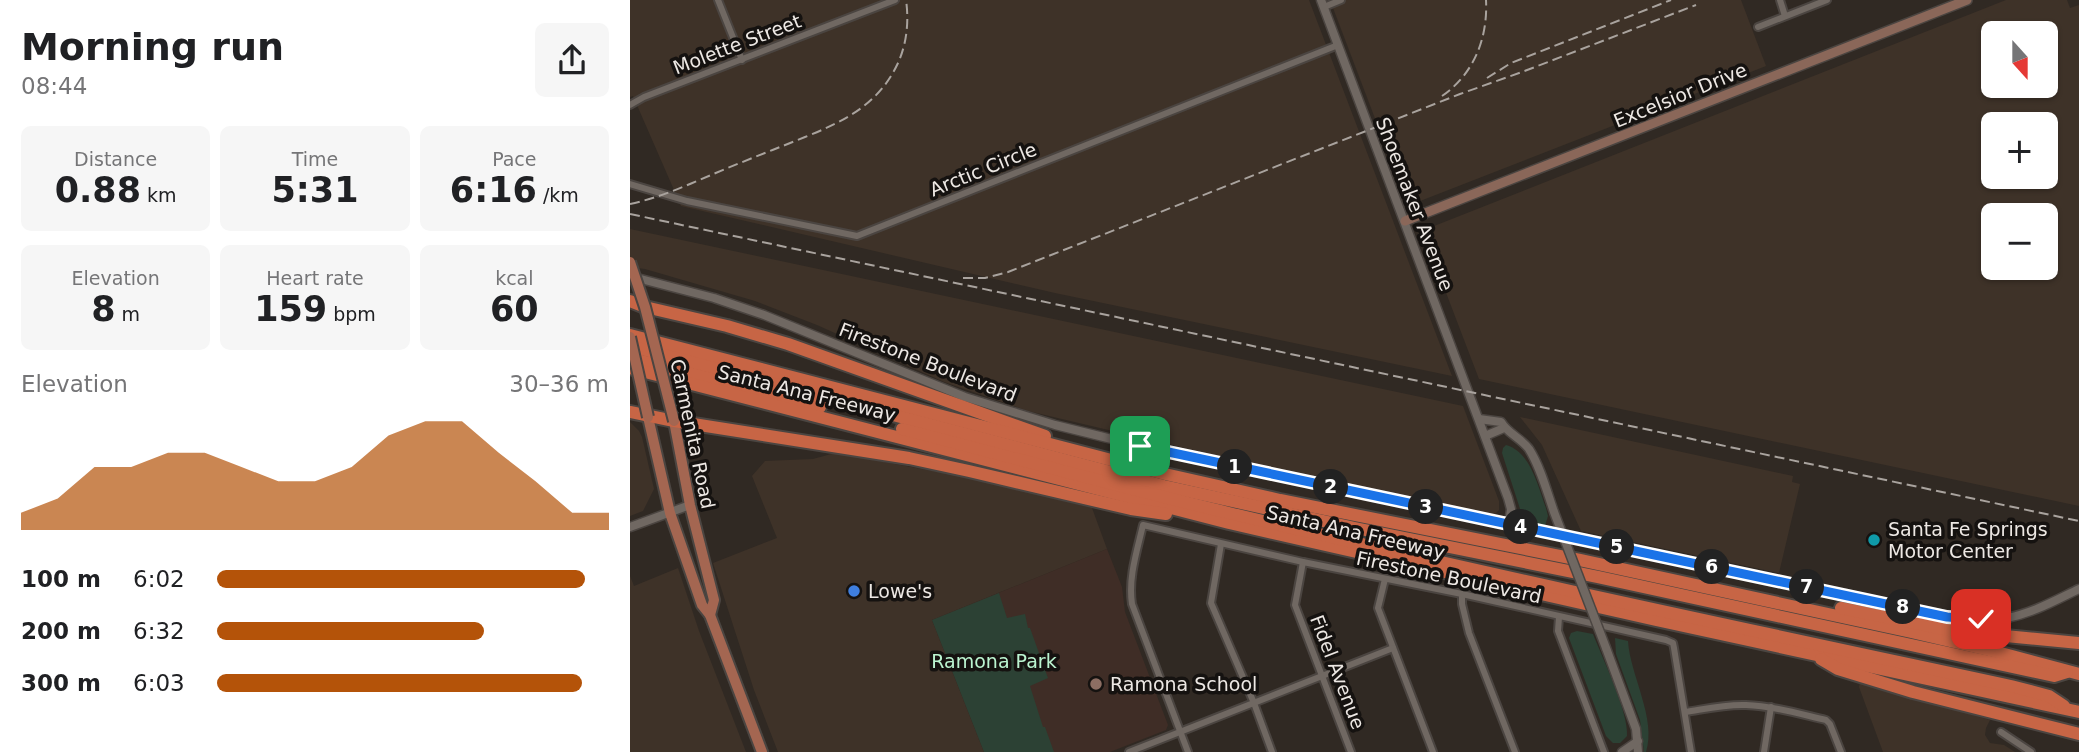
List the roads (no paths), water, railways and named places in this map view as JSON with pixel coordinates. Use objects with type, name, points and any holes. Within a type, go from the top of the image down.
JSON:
[{"type":"highway","points":[[630,301],[788,344],[1034,433],[1102,452],[1165,474]]},
{"type":"highway","name":"Santa Ana Freeway","points":[[630,336],[1165,474],[1280,500],[1580,560],[1997,652],[2075,672]]},
{"type":"highway","points":[[630,346],[1064,461],[1249,506],[1598,577],[2054,676],[2075,672]]},
{"type":"highway","points":[[630,358],[1217,510],[1658,611],[2011,686],[2049,696],[2075,711]]},
{"type":"highway","name":"Santa Ana Freeway","points":[[630,368],[1229,523],[2075,711]]},
{"type":"highway","points":[[630,412],[786,440],[909,458],[1131,509],[1229,523]]},
{"type":"highway","points":[[1754,598],[1834,607],[1954,631],[2079,643]]},
{"type":"highway","points":[[1811,653],[1838,669],[1913,692],[2079,734]]},
{"type":"main road","name":"Excelsior Drive","points":[[1405,221],[1942,5],[1967,0]]},
{"type":"main road","name":"Carmenita Road","points":[[630,262],[645,307],[674,421],[690,505],[714,600],[710,615]]},
{"type":"main road","name":"Carmenita Road","points":[[630,336],[670,513],[702,605],[710,615],[762,752]]},
{"type":"street","points":[[718,0],[742,60]]},
{"type":"street","name":"Molette Street","points":[[630,106],[643,97],[895,0]]},
{"type":"street","points":[[1322,4],[1341,0]]},
{"type":"street","points":[[1780,0],[1786,16]]},
{"type":"street","points":[[1758,27],[1827,0]]},
{"type":"street","name":"Shoemaker Avenue","points":[[1322,4],[1510,505],[1509,524]]},
{"type":"street","name":"Arctic Circle","points":[[630,184],[687,201],[857,236],[1338,45]]},
{"type":"street","name":"Firestone Boulevard","points":[[630,276],[714,298],[764,315],[965,397],[1033,419],[1140,446],[1947,617],[2007,618],[2032,611],[2079,589]]},
{"type":"street","points":[[1479,419],[1501,422],[1504,428],[1530,451],[1632,717],[1638,752]]},
{"type":"street","points":[[1485,436],[1504,428]]},
{"type":"street","points":[[630,527],[690,505]]},
{"type":"street","name":"Firestone Boulevard","points":[[1180,732],[1130,594],[1132,571],[1143,525],[1667,640],[1673,643],[1686,712]]},
{"type":"street","points":[[1221,544],[1211,603],[1272,752]]},
{"type":"street","name":"Fidel Avenue","points":[[1303,562],[1295,605],[1351,752]]},
{"type":"street","points":[[1385,579],[1378,608],[1433,752]]},
{"type":"street","points":[[1462,594],[1469,633],[1515,752]]},
{"type":"street","points":[[1559,617],[1558,631],[1604,752]]},
{"type":"street","points":[[1129,752],[1393,648]]},
{"type":"street","points":[[1691,752],[1686,712],[1729,705],[1771,707],[1826,720],[1841,752]]},
{"type":"street","points":[[1764,752],[1771,707]]},
{"type":"street","points":[[1180,732],[1188,752]]},
{"type":"street","points":[[2001,732],[2031,752]]},
{"type":"street","points":[[1622,752],[1638,740]]},
{"type":"railway","points":[[630,204],[672,191],[805,137],[859,109],[881,90],[898,63],[906,32],[906,0]]},
{"type":"railway","points":[[1442,96],[1463,77],[1477,54],[1484,28],[1486,0]]},
{"type":"railway","points":[[1487,78],[1511,63],[1671,0]]},
{"type":"railway","points":[[963,278],[985,278],[1008,272],[1460,94],[1696,5]]},
{"type":"railway","points":[[630,214],[2079,521]]},
{"type":"place","name":"Santa Fe Springs Motor Center","points":[[1874,540]]},
{"type":"place","name":"Lowe's","points":[[854,591]]},
{"type":"place","name":"Ramona School","points":[[1096,684]]},
{"type":"park label","name":"Ramona Park","points":[[994,661]]}]
